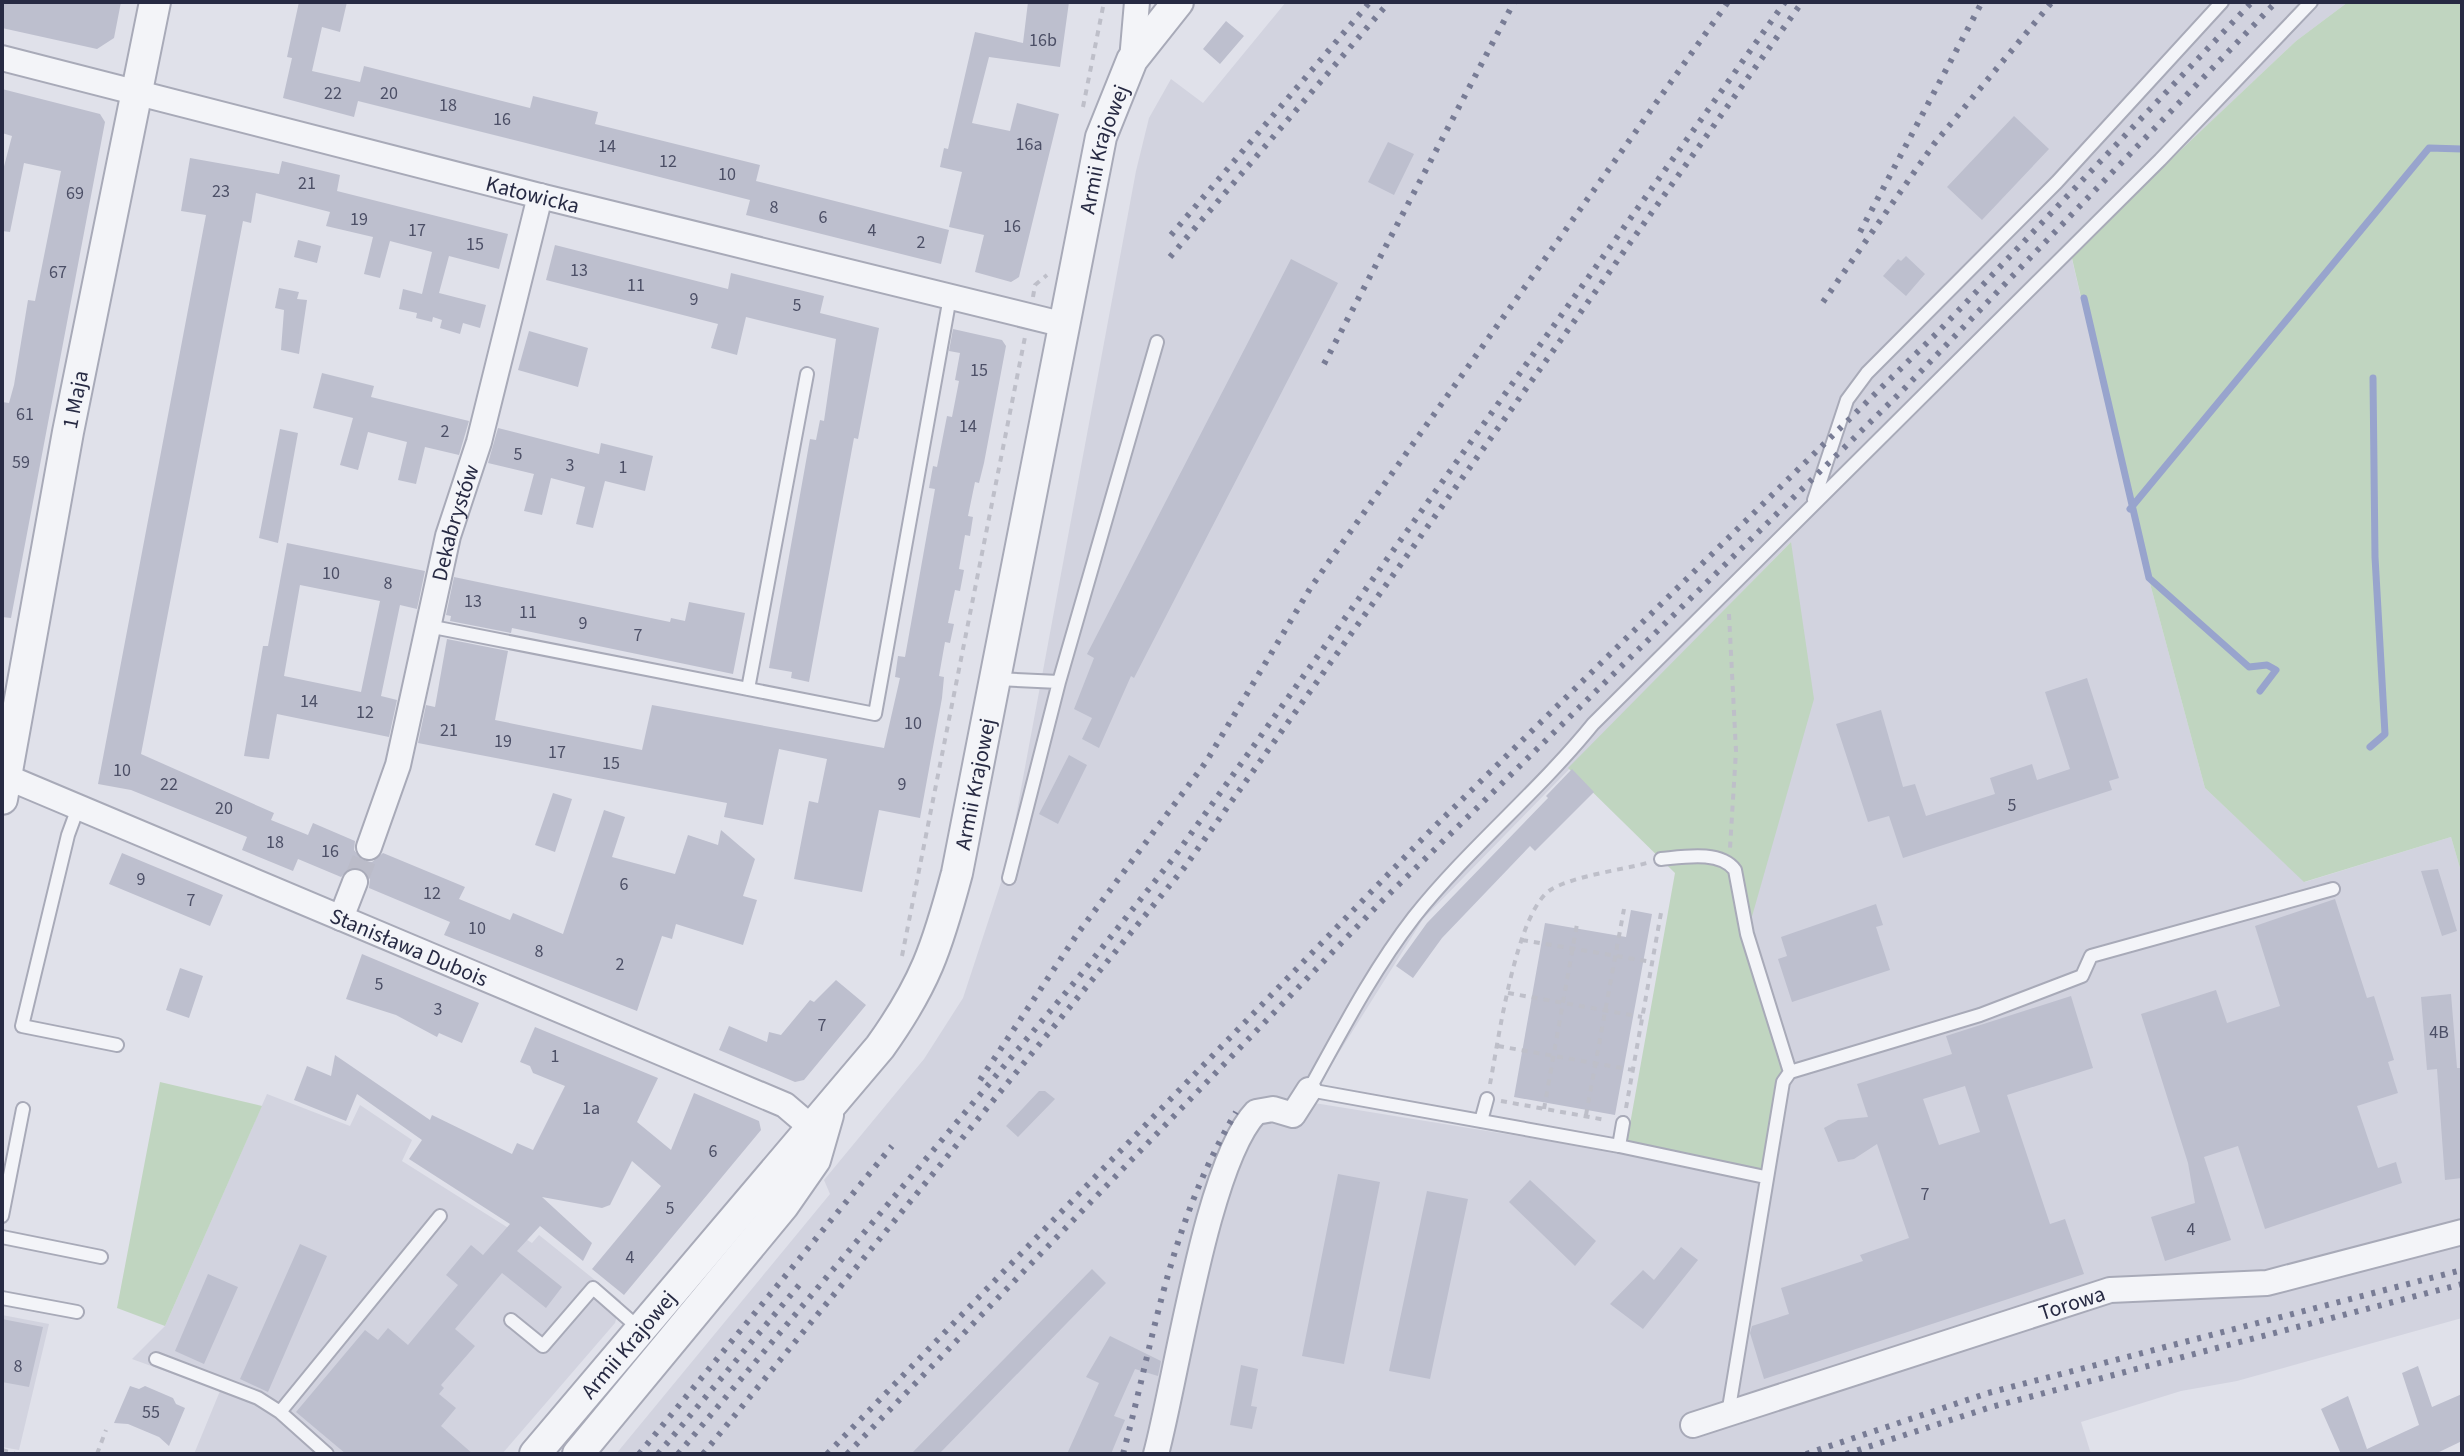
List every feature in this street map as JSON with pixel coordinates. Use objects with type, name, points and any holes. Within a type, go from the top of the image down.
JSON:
[{"type":"street","name":"1 Maja","points":[[4,783],[68,432],[155,2]]},
{"type":"street","points":[[1132,60],[1137,2]]},
{"type":"street","name":"Armii Krajowej","points":[[535,1454],[880,1047],[913,1002],[928,972],[957,873],[1101,137],[1119,85],[1132,60],[1178,2]]},
{"type":"street","name":"Katowicka","points":[[2,58],[540,196],[1065,325]]},
{"type":"street","name":"Dekabrystów","points":[[369,847],[398,765],[448,536],[479,442],[540,196]]},
{"type":"street","name":"Stanisława Dubois","points":[[4,783],[79,805],[785,1105],[821,1117]]},
{"type":"street","points":[[341,918],[355,882]]},
{"type":"street","points":[[1156,1454],[1206,1236],[1229,1162],[1256,1112],[1273,1109],[1293,1115],[1309,1090]]},
{"type":"street","points":[[585,1446],[783,1206],[815,1160],[821,1117]]},
{"type":"street","name":"Torowa","points":[[1693,1425],[2110,1290],[2267,1283],[2462,1232]]},
{"type":"lane","points":[[1813,503],[1847,400],[1867,373],[2057,182],[2222,2]]},
{"type":"lane","points":[[1765,1177],[1619,1146],[1309,1090],[1350,1016],[1414,917],[1555,771],[1593,724],[2160,160],[2311,2]]},
{"type":"lane","points":[[428,626],[875,714],[950,297]]},
{"type":"lane","points":[[1009,878],[1059,682],[1157,342]]},
{"type":"lane","points":[[748,689],[807,374]]},
{"type":"lane","points":[[994,679],[1059,682]]},
{"type":"lane","points":[[79,805],[68,835],[22,1026],[117,1045]]},
{"type":"lane","points":[[1661,859],[1695,855],[1729,863],[1740,882],[1747,934],[1790,1072]]},
{"type":"lane","points":[[1728,1414],[1765,1177],[1783,1082],[1790,1072],[1980,1015],[2082,976],[2091,956],[2333,889]]},
{"type":"lane","points":[[1481,1121],[1487,1099]]},
{"type":"lane","points":[[2,1216],[23,1109]]},
{"type":"lane","points":[[1619,1146],[1623,1123]]},
{"type":"lane","points":[[280,1412],[440,1216]]},
{"type":"lane","points":[[2,1237],[101,1257]]},
{"type":"lane","points":[[511,1320],[543,1346],[593,1288],[641,1330]]},
{"type":"lane","points":[[2,1298],[77,1312]]},
{"type":"lane","points":[[156,1359],[258,1398],[280,1412],[327,1454]]},
{"type":"path","points":[[1033,297],[1035,285],[1052,269]]},
{"type":"path","points":[[900,963],[1026,331]]},
{"type":"path","points":[[1727,589],[1736,751],[1729,863]]},
{"type":"path","points":[[1661,859],[1553,888],[1541,898],[1522,940],[1487,1099],[1623,1123],[1661,913]]},
{"type":"path","points":[[1586,1116],[1624,909]]},
{"type":"path","points":[[1544,1109],[1577,924]]},
{"type":"path","points":[[1522,940],[1652,962]]},
{"type":"path","points":[[1508,993],[1642,1017]]},
{"type":"path","points":[[1498,1046],[1633,1070]]},
{"type":"path","points":[[97,1454],[106,1430]]},
{"type":"path","points":[[2,1450],[15,1454]]},
{"type":"shaded area","points":[[1286,2],[2348,2],[2296,41],[2071,255],[2130,509],[2205,788],[2305,882],[2451,837],[2462,875],[2462,1318],[2237,1381],[2181,1391],[2081,1422],[2091,1454],[616,1454],[830,1194],[824,1180],[924,1059],[963,998],[1007,864],[1136,171],[1149,118],[1171,79],[1203,103]],"holes":[[[1791,542],[1747,934],[1765,1176],[1308,1102],[1423,919]]]},
{"type":"shaded area","points":[[267,1094],[350,1126],[360,1105],[412,1140],[402,1161],[532,1243],[539,1235],[621,1301],[615,1323],[502,1454],[194,1454],[220,1391],[132,1359],[165,1326]]},
{"type":"shaded area","points":[[2,1315],[49,1324],[19,1450],[2,1447]]},
{"type":"green space","points":[[2348,2],[2462,2],[2462,875],[2451,837],[2304,882],[2205,788],[2130,509],[2071,254],[2296,41]]},
{"type":"green space","points":[[1791,542],[1814,699],[1747,934],[1790,1072],[1765,1177],[1627,1141],[1675,873],[1568,768]]},
{"type":"green space","points":[[160,1082],[262,1106],[165,1326],[117,1308]]},
{"type":"building","points":[[2,2],[121,2],[114,38],[97,49],[2,28]]},
{"type":"building","points":[[299,2],[347,2],[340,32],[322,27],[312,71],[360,82],[364,66],[530,108],[533,96],[598,112],[595,124],[760,165],[756,181],[949,230],[941,264],[746,215],[750,200],[522,142],[358,101],[354,117],[283,98],[292,58],[287,57]]},
{"type":"building","points":[[1028,2],[1069,2],[1060,67],[989,57],[972,123],[1010,131],[1017,103],[1059,114],[1019,277],[1011,282],[975,272],[984,235],[949,227],[962,172],[940,167],[944,148],[948,149],[975,32],[1023,43]]},
{"type":"building","points":[[1226,21],[1244,36],[1220,64],[1203,49]]},
{"type":"building","points":[[2,89],[100,114],[105,122],[11,618],[2,617],[2,402],[9,403],[14,385],[28,300],[35,301],[61,171],[24,163],[10,232],[2,231],[2,174],[12,136],[2,133]]},
{"type":"building","points":[[2014,116],[2049,149],[1982,220],[1947,187]]},
{"type":"building","points":[[1388,142],[1414,154],[1394,195],[1368,182]]},
{"type":"building","points":[[190,158],[279,174],[282,161],[340,175],[337,191],[508,234],[499,269],[449,256],[439,293],[486,305],[480,328],[463,323],[460,334],[440,328],[442,320],[433,317],[432,322],[416,318],[417,313],[399,309],[403,289],[422,294],[432,252],[390,241],[380,278],[364,274],[373,237],[326,226],[330,212],[256,193],[251,223],[243,221],[141,754],[274,813],[271,820],[308,835],[313,823],[355,841],[354,850],[363,861],[372,862],[383,853],[465,887],[459,899],[510,920],[513,913],[563,934],[604,810],[625,817],[612,857],[675,874],[688,835],[718,845],[721,830],[755,859],[743,896],[757,900],[743,945],[676,924],[672,939],[662,936],[637,1011],[444,935],[450,922],[369,888],[370,879],[361,868],[352,867],[341,877],[298,859],[293,871],[242,850],[247,837],[131,790],[98,784],[206,215],[181,211]]},
{"type":"building","points":[[298,240],[321,246],[317,263],[294,257]]},
{"type":"building","points":[[555,245],[728,289],[731,273],[824,296],[820,313],[879,328],[858,439],[854,438],[809,682],[791,678],[792,672],[769,668],[810,439],[816,440],[820,420],[824,421],[836,339],[746,317],[737,355],[711,348],[718,324],[546,280]]},
{"type":"building","points":[[1906,256],[1925,274],[1906,296],[1883,276],[1898,259],[1901,261]]},
{"type":"building","points":[[1291,259],[1338,283],[1134,678],[1131,676],[1099,748],[1082,739],[1092,718],[1074,709],[1094,658],[1087,654]]},
{"type":"building","points":[[279,288],[299,292],[297,299],[307,300],[299,354],[281,350],[284,310],[275,308]]},
{"type":"building","points":[[953,329],[1002,340],[1006,346],[984,463],[979,483],[975,482],[968,516],[973,517],[970,536],[965,535],[959,569],[964,570],[960,591],[955,590],[948,623],[954,624],[950,643],[945,642],[939,676],[944,677],[942,698],[920,818],[879,810],[862,892],[794,879],[809,801],[818,803],[827,759],[779,749],[763,825],[724,817],[727,803],[418,743],[426,705],[435,707],[447,639],[508,651],[495,720],[642,750],[652,705],[884,748],[900,678],[895,677],[898,656],[905,657],[935,489],[929,488],[933,466],[937,467],[947,416],[952,417],[959,381],[955,380],[960,353],[949,351]]},
{"type":"building","points":[[529,331],[588,348],[578,387],[518,370]]},
{"type":"building","points":[[322,373],[374,386],[371,397],[469,421],[459,455],[425,447],[416,484],[398,480],[407,442],[368,432],[358,470],[340,465],[353,418],[313,408]]},
{"type":"building","points":[[498,428],[599,454],[601,443],[653,456],[645,491],[605,481],[593,528],[576,524],[585,487],[551,478],[542,515],[524,511],[534,474],[488,463]]},
{"type":"building","points":[[280,429],[298,433],[278,543],[259,538]]},
{"type":"building","points":[[287,543],[425,571],[417,609],[400,605],[381,696],[397,700],[389,737],[277,714],[269,759],[244,756],[263,646],[268,646]],"holes":[[[300,585],[380,601],[361,692],[284,676]]]},
{"type":"building","points":[[454,577],[670,622],[671,618],[685,621],[689,602],[745,613],[733,674],[512,628],[511,633],[450,621],[451,616],[446,615]]},
{"type":"building","points":[[2087,678],[2119,778],[2109,781],[2112,790],[1903,858],[1889,816],[1868,822],[1836,724],[1881,710],[1903,787],[1915,784],[1926,816],[1995,794],[1990,778],[2032,764],[2037,780],[2070,769],[2045,692]]},
{"type":"building","points":[[1069,755],[1087,765],[1058,824],[1039,814]]},
{"type":"building","points":[[1572,769],[1594,792],[1535,851],[1530,846],[1442,938],[1413,978],[1396,966],[1427,923],[1548,798],[1546,796]]},
{"type":"building","points":[[553,793],[572,799],[555,852],[535,845]]},
{"type":"building","points":[[122,853],[223,895],[210,926],[109,884]]},
{"type":"building","points":[[2438,869],[2457,931],[2442,936],[2421,871]]},
{"type":"building","points":[[2335,899],[2367,998],[2374,996],[2394,1060],[2388,1062],[2398,1093],[2357,1106],[2378,1168],[2396,1162],[2402,1183],[2265,1229],[2238,1146],[2204,1157],[2231,1240],[2165,1261],[2151,1217],[2195,1203],[2188,1163],[2141,1014],[2216,990],[2227,1023],[2280,1006],[2255,926]]},
{"type":"building","points":[[1876,904],[1883,925],[1876,927],[1890,970],[1792,1002],[1778,959],[1787,956],[1781,937]]},
{"type":"building","points":[[1631,910],[1652,914],[1615,1115],[1514,1097],[1545,923],[1626,937]]},
{"type":"building","points":[[362,954],[479,1003],[462,1043],[439,1033],[437,1037],[396,1015],[346,999]]},
{"type":"building","points":[[180,968],[203,976],[189,1018],[166,1010]]},
{"type":"building","points":[[836,980],[866,1005],[804,1080],[795,1082],[719,1050],[729,1026],[767,1042],[769,1032],[781,1035],[810,1000],[814,1002]]},
{"type":"building","points":[[2451,994],[2457,1068],[2462,1068],[2462,1178],[2445,1180],[2437,1069],[2427,1070],[2421,997]]},
{"type":"building","points":[[2071,996],[2093,1068],[2007,1095],[2050,1224],[2065,1219],[2084,1274],[1764,1379],[1750,1333],[1752,1326],[1789,1314],[1781,1288],[1863,1261],[1860,1255],[1909,1238],[1877,1144],[1854,1159],[1838,1162],[1824,1128],[1838,1120],[1868,1117],[1857,1084],[1952,1054],[1946,1036]],"holes":[[[1965,1086],[1980,1132],[1939,1145],[1923,1099]]]},
{"type":"building","points":[[535,1027],[658,1078],[637,1122],[671,1150],[694,1093],[759,1121],[761,1130],[624,1295],[592,1269],[661,1186],[632,1161],[610,1205],[602,1208],[542,1197],[592,1243],[583,1261],[540,1226],[517,1251],[562,1287],[546,1308],[502,1273],[455,1329],[475,1346],[441,1385],[444,1388],[439,1394],[456,1408],[441,1426],[473,1454],[346,1454],[296,1412],[365,1330],[378,1340],[388,1328],[408,1345],[458,1285],[446,1275],[471,1245],[483,1255],[510,1224],[409,1159],[422,1140],[357,1094],[346,1121],[294,1100],[307,1066],[331,1076],[335,1055],[430,1120],[432,1115],[512,1154],[517,1143],[533,1150],[565,1086],[533,1073],[530,1066],[520,1062]]},
{"type":"building","points":[[1039,1091],[1045,1091],[1055,1099],[1018,1137],[1006,1126]]},
{"type":"building","points":[[1338,1174],[1380,1182],[1344,1364],[1302,1356]]},
{"type":"building","points":[[1530,1180],[1596,1241],[1575,1266],[1509,1202]]},
{"type":"building","points":[[1427,1191],[1468,1199],[1430,1379],[1389,1371]]},
{"type":"building","points":[[300,1244],[327,1256],[268,1392],[240,1379]]},
{"type":"building","points":[[1681,1247],[1698,1260],[1643,1329],[1610,1304],[1643,1270],[1654,1280]]},
{"type":"building","points":[[1092,1269],[1106,1283],[939,1454],[911,1454]]},
{"type":"building","points":[[208,1274],[238,1287],[204,1364],[175,1351]]},
{"type":"building","points":[[2,1319],[43,1327],[29,1387],[2,1382]]},
{"type":"building","points":[[1110,1336],[1161,1361],[1158,1376],[1135,1369],[1114,1416],[1125,1420],[1111,1454],[1067,1454],[1099,1383],[1086,1377]]},
{"type":"building","points":[[1241,1365],[1258,1369],[1251,1406],[1257,1407],[1252,1429],[1230,1425]]},
{"type":"building","points":[[2418,1366],[2432,1407],[2462,1394],[2462,1441],[2435,1454],[2341,1454],[2321,1409],[2348,1396],[2367,1449],[2419,1425],[2402,1373]]},
{"type":"building","points":[[130,1386],[139,1389],[145,1386],[173,1398],[176,1404],[185,1408],[169,1446],[159,1437],[128,1424],[114,1423]]},
{"type":"waterway","points":[[2130,509],[2429,148],[2462,149]]},
{"type":"waterway","points":[[2084,298],[2149,578],[2249,667],[2267,665],[2276,670],[2260,691]]},
{"type":"waterway","points":[[2370,747],[2385,734],[2375,557],[2373,378]]},
{"type":"tunnel","points":[[355,882],[369,847]]},
{"type":"railway","points":[[1171,235],[1370,2]]},
{"type":"railway","points":[[1170,257],[1389,2]]},
{"type":"railway","points":[[1324,364],[1514,2]]},
{"type":"railway","points":[[980,1080],[1078,933],[1206,762],[1311,587],[1728,2]]},
{"type":"railway","points":[[678,1454],[1078,978],[1175,856],[1785,2]]},
{"type":"railway","points":[[703,1454],[1184,868],[1802,2]]},
{"type":"railway","points":[[1860,232],[1982,2]]},
{"type":"railway","points":[[1823,302],[1934,144],[2052,2]]},
{"type":"railway","points":[[827,1454],[1430,831],[1937,333],[2252,2]]},
{"type":"railway","points":[[847,1454],[1380,903],[1902,391],[2276,2]]},
{"type":"railway","points":[[1123,1454],[1180,1238],[1213,1154],[1236,1112]]},
{"type":"railway","points":[[639,1454],[892,1146]]},
{"type":"railway","points":[[1806,1454],[1988,1393],[2462,1270]]},
{"type":"railway","points":[[658,1454],[800,1284]]},
{"type":"railway","points":[[1846,1454],[1991,1407],[2462,1284]]}]
